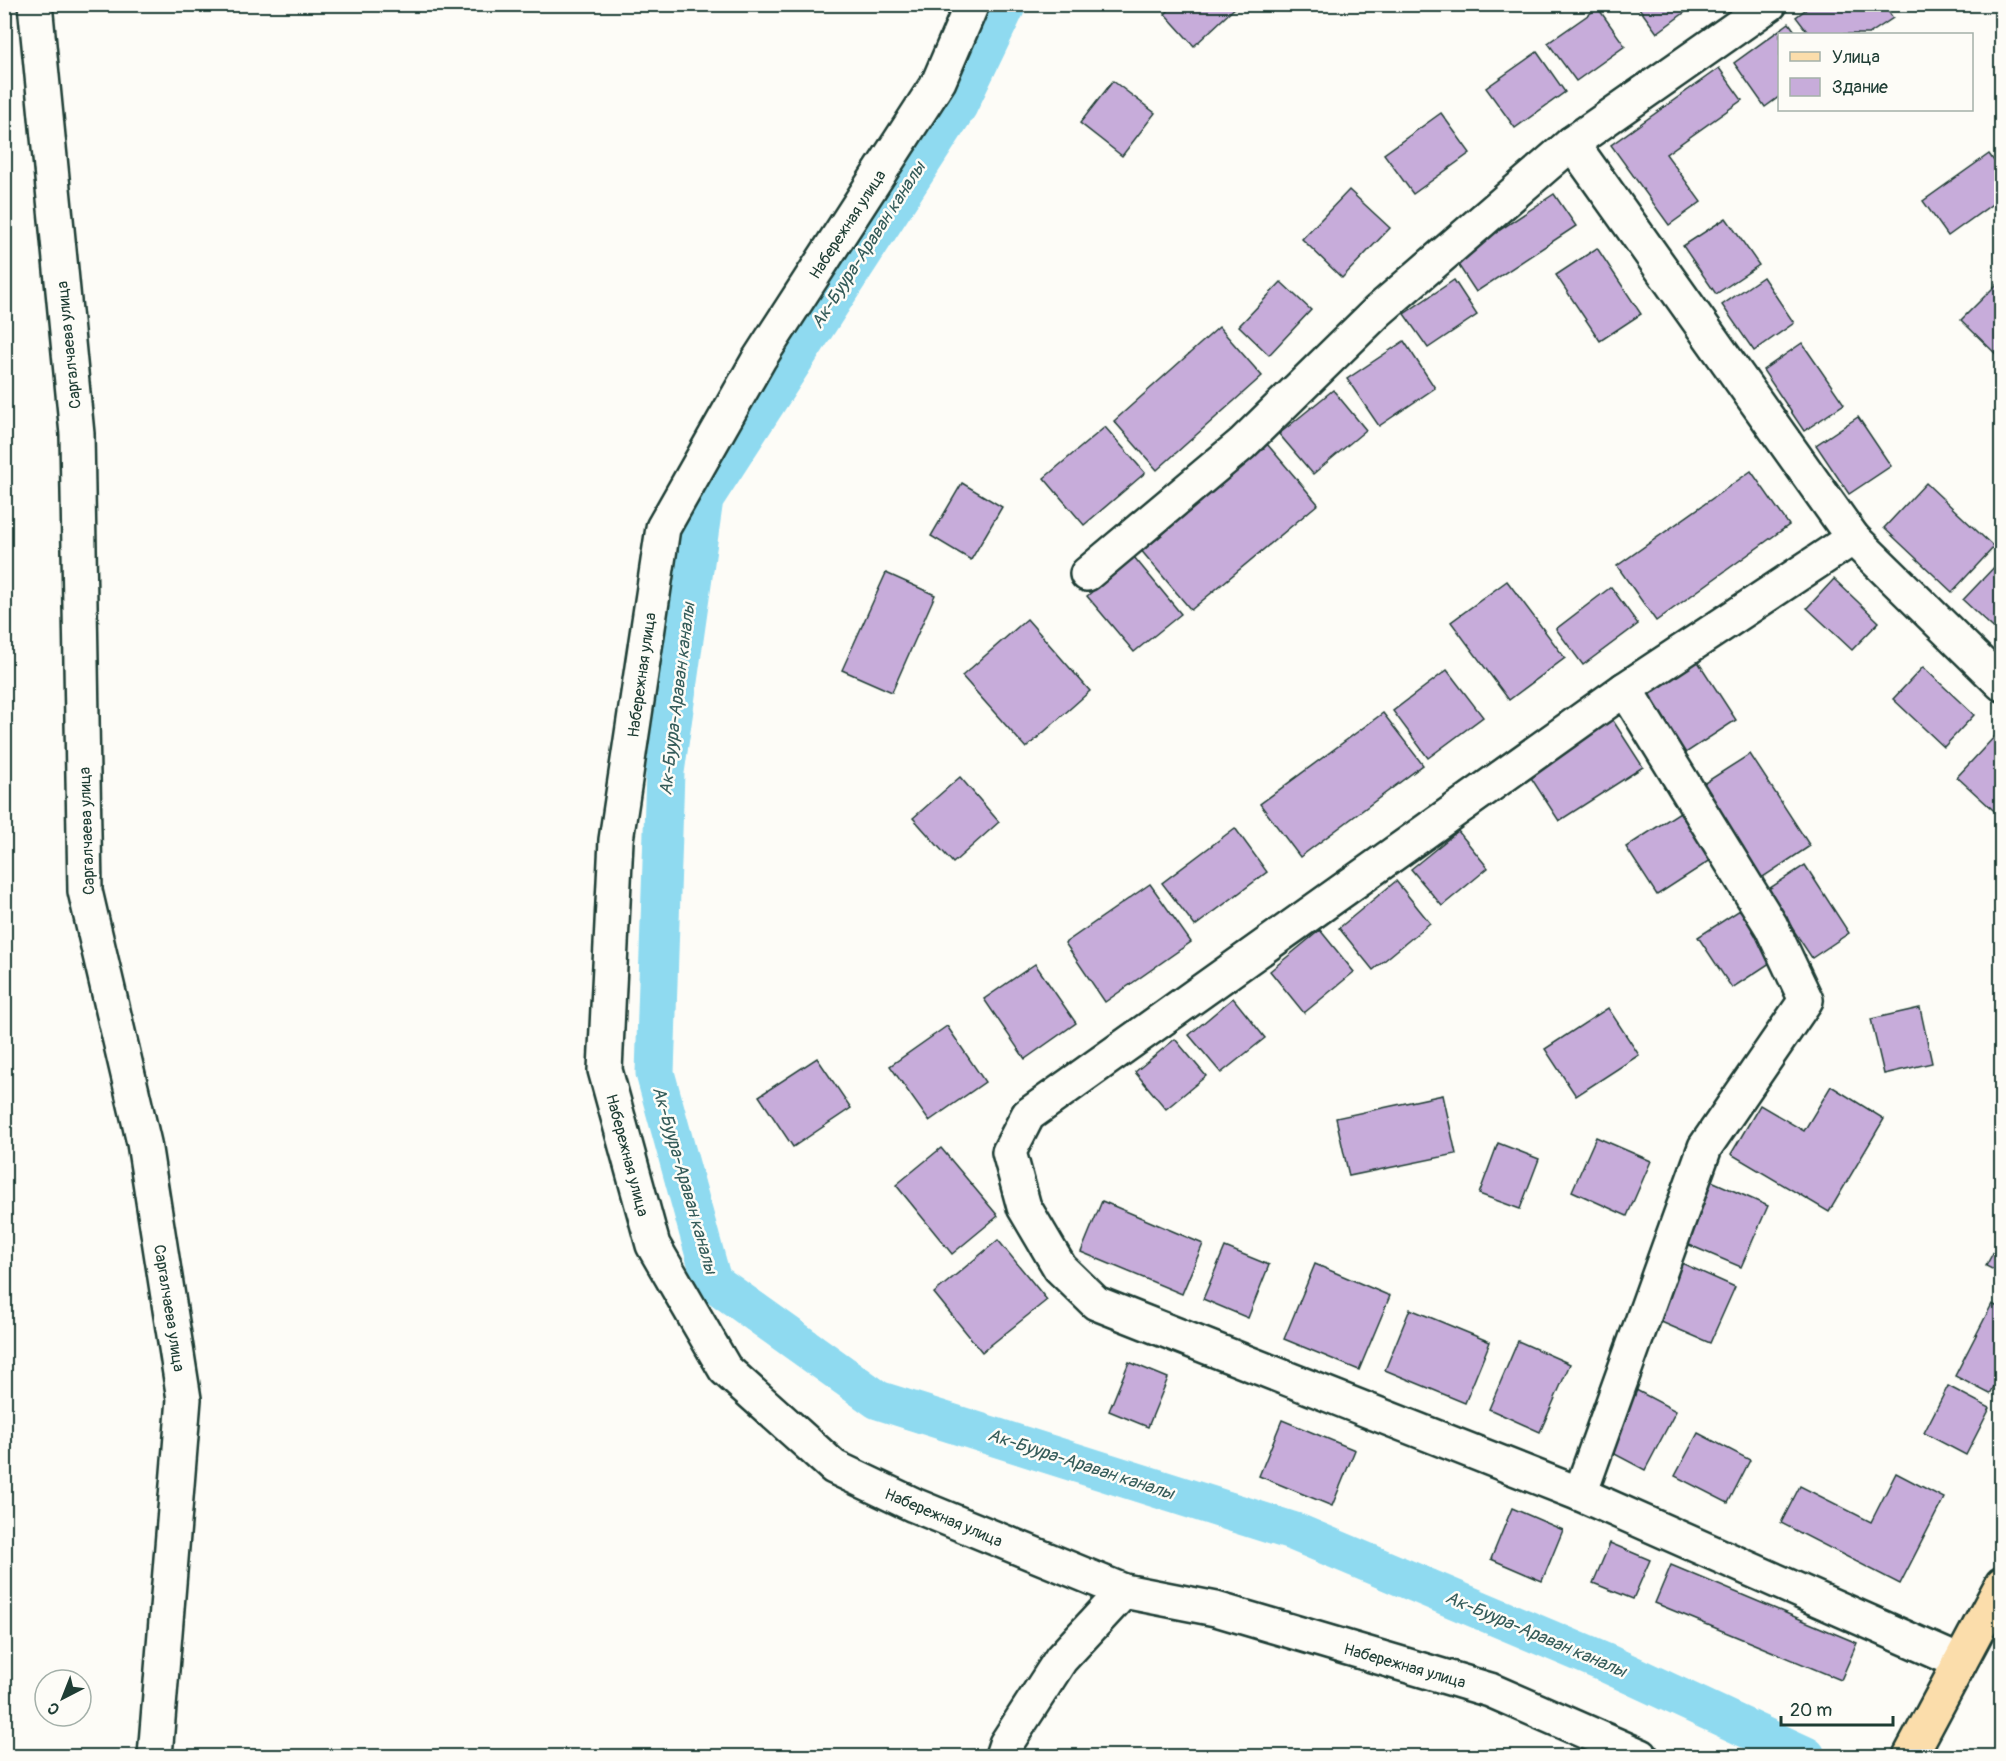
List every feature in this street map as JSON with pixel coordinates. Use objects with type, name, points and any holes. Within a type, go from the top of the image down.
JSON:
[{"type":"main road","points":[[1917,1743],[2001,1584]]},
{"type":"street","name":"Саргалчаева улица","points":[[35,4],[77,434],[85,891],[144,1143],[184,1399],[155,1756]]},
{"type":"street","name":"Набережная улица","points":[[972,4],[939,81],[759,359],[663,528],[616,840],[605,1070],[653,1245],[725,1369],[834,1467],[914,1505],[1124,1591],[1216,1609],[1490,1690],[1641,1756]]},
{"type":"street","points":[[1086,574],[1242,444],[1378,311],[1572,143],[1770,4]]},
{"type":"street","points":[[1572,143],[1853,538],[2001,684]]},
{"type":"street","points":[[1853,538],[1625,689],[1028,1115],[1009,1152],[1024,1206],[1060,1268],[1096,1303],[1580,1494],[1960,1662]]},
{"type":"street","points":[[1580,1494],[1705,1147],[1806,1000],[1771,926],[1625,689]]},
{"type":"street","points":[[1002,1756],[1006,1744],[1061,1659],[1124,1591]]},
{"type":"building","points":[[1175,4],[1239,4],[1194,46],[1165,14]]},
{"type":"building","points":[[1636,4],[1696,4],[1657,33]]},
{"type":"building","points":[[1813,4],[1883,4],[1893,18],[1870,33],[1808,33],[1796,17]]},
{"type":"building","points":[[1598,8],[1625,46],[1576,81],[1548,43]]},
{"type":"building","points":[[1789,23],[1796,33],[1778,33],[1778,97],[1765,107],[1734,63]]},
{"type":"building","points":[[1537,52],[1565,92],[1515,128],[1486,88]]},
{"type":"building","points":[[1719,68],[1742,100],[1666,154],[1701,202],[1669,225],[1611,145]]},
{"type":"building","points":[[1113,81],[1155,113],[1122,156],[1080,123]]},
{"type":"building","points":[[1441,113],[1470,153],[1413,194],[1384,154]]},
{"type":"building","points":[[1989,154],[2002,172],[2002,197],[1948,236],[1923,201]]},
{"type":"building","points":[[1349,190],[1390,228],[1342,278],[1302,239]]},
{"type":"building","points":[[1554,194],[1576,226],[1476,292],[1455,260]]},
{"type":"building","points":[[1726,218],[1759,265],[1716,294],[1683,246]]},
{"type":"building","points":[[1597,248],[1641,314],[1600,341],[1556,275]]},
{"type":"building","points":[[1763,277],[1794,323],[1754,351],[1722,305]]},
{"type":"building","points":[[2002,279],[2002,360],[1961,320]]},
{"type":"building","points":[[1454,280],[1477,315],[1428,348],[1404,314]]},
{"type":"building","points":[[1281,282],[1311,310],[1269,355],[1239,326]]},
{"type":"building","points":[[1219,327],[1262,376],[1157,470],[1114,421]]},
{"type":"building","points":[[1404,341],[1435,388],[1379,426],[1347,379]]},
{"type":"building","points":[[1802,343],[1844,404],[1804,431],[1763,370]]},
{"type":"building","points":[[1333,390],[1366,430],[1313,474],[1279,434]]},
{"type":"building","points":[[1858,417],[1891,466],[1849,494],[1816,445]]},
{"type":"building","points":[[1105,427],[1145,473],[1084,525],[1044,478]]},
{"type":"building","points":[[1267,444],[1318,504],[1191,610],[1140,549]]},
{"type":"building","points":[[1751,471],[1789,525],[1656,621],[1617,566]]},
{"type":"building","points":[[962,483],[1002,507],[971,560],[931,536]]},
{"type":"building","points":[[1926,483],[1994,547],[1952,592],[1884,528]]},
{"type":"building","points":[[1134,557],[1181,614],[1134,652],[1087,596]]},
{"type":"building","points":[[1998,563],[2002,567],[2002,636],[1963,600]]},
{"type":"building","points":[[886,573],[935,595],[892,692],[842,670]]},
{"type":"building","points":[[1834,579],[1879,622],[1852,650],[1807,608]]},
{"type":"building","points":[[1507,581],[1565,658],[1509,700],[1451,622]]},
{"type":"building","points":[[1611,587],[1638,624],[1583,665],[1556,629]]},
{"type":"building","points":[[1027,619],[1090,691],[1026,748],[962,676]]},
{"type":"building","points":[[1695,657],[1736,720],[1675,760],[1634,697]]},
{"type":"building","points":[[1923,667],[1974,715],[1944,747],[1893,699]]},
{"type":"building","points":[[1447,670],[1483,717],[1428,758],[1393,711]]},
{"type":"building","points":[[1383,713],[1423,765],[1300,857],[1260,804]]},
{"type":"building","points":[[1610,716],[1643,767],[1559,821],[1526,770]]},
{"type":"building","points":[[1996,735],[2002,740],[2002,818],[1957,777]]},
{"type":"building","points":[[1750,754],[1810,846],[1760,879],[1700,786]]},
{"type":"building","points":[[960,777],[999,822],[953,863],[913,818]]},
{"type":"building","points":[[1680,812],[1711,860],[1657,895],[1626,847]]},
{"type":"building","points":[[1235,828],[1267,872],[1195,926],[1162,883]]},
{"type":"building","points":[[1458,831],[1488,868],[1442,906],[1411,869]]},
{"type":"building","points":[[1805,865],[1849,933],[1812,958],[1767,890]]},
{"type":"building","points":[[1396,881],[1430,923],[1373,970],[1339,928]]},
{"type":"building","points":[[1150,884],[1191,942],[1105,1002],[1065,943]]},
{"type":"building","points":[[1743,908],[1776,959],[1732,988],[1698,937]]},
{"type":"building","points":[[1320,930],[1354,972],[1304,1013],[1270,971]]},
{"type":"building","points":[[1035,964],[1076,1023],[1025,1059],[984,999]]},
{"type":"building","points":[[1233,998],[1265,1038],[1221,1073],[1189,1035]]},
{"type":"building","points":[[1608,1008],[1639,1055],[1576,1096],[1545,1049]]},
{"type":"building","points":[[1920,1008],[1932,1063],[1884,1074],[1871,1019]]},
{"type":"building","points":[[947,1026],[985,1082],[929,1121],[890,1066]]},
{"type":"building","points":[[1175,1039],[1206,1076],[1166,1109],[1135,1072]]},
{"type":"building","points":[[817,1058],[851,1108],[793,1147],[759,1096]]},
{"type":"building","points":[[1831,1086],[1884,1119],[1829,1212],[1731,1154],[1760,1105],[1804,1131]]},
{"type":"building","points":[[1443,1095],[1456,1154],[1349,1176],[1336,1118]]},
{"type":"building","points":[[1596,1137],[1651,1161],[1627,1216],[1572,1191]]},
{"type":"building","points":[[1498,1143],[1539,1159],[1520,1209],[1479,1194]]},
{"type":"building","points":[[941,1148],[998,1216],[952,1254],[896,1185]]},
{"type":"building","points":[[1707,1179],[1768,1206],[1741,1267],[1680,1241]]},
{"type":"building","points":[[1102,1201],[1203,1244],[1182,1294],[1081,1252]]},
{"type":"building","points":[[2002,1236],[2002,1274],[1986,1266]]},
{"type":"building","points":[[998,1240],[1047,1300],[982,1352],[934,1293]]},
{"type":"building","points":[[1225,1247],[1269,1265],[1248,1318],[1203,1299]]},
{"type":"building","points":[[1677,1261],[1735,1287],[1710,1343],[1652,1318]]},
{"type":"building","points":[[1315,1264],[1390,1296],[1359,1370],[1284,1339]]},
{"type":"building","points":[[1992,1304],[2002,1309],[2002,1371],[1990,1394],[1955,1376]]},
{"type":"building","points":[[1410,1309],[1490,1342],[1465,1403],[1385,1370]]},
{"type":"building","points":[[1518,1341],[1570,1364],[1540,1432],[1489,1409]]},
{"type":"building","points":[[1129,1362],[1168,1378],[1148,1427],[1109,1411]]},
{"type":"building","points":[[1621,1382],[1676,1411],[1645,1470],[1590,1441]]},
{"type":"building","points":[[1948,1386],[1990,1408],[1966,1455],[1924,1433]]},
{"type":"building","points":[[1282,1420],[1355,1450],[1332,1506],[1259,1476]]},
{"type":"building","points":[[1698,1433],[1750,1460],[1728,1503],[1675,1476]]},
{"type":"building","points":[[1896,1473],[1944,1498],[1900,1584],[1781,1523],[1800,1486],[1871,1522]]},
{"type":"building","points":[[1512,1508],[1563,1530],[1542,1581],[1491,1559]]},
{"type":"building","points":[[1610,1543],[1650,1560],[1633,1599],[1593,1583]]},
{"type":"building","points":[[1671,1565],[1857,1643],[1841,1680],[1655,1603]]},
{"type":"waterway","name":"Ак-Буура-Араван каналы","points":[[1007,4],[958,106],[704,499],[665,772],[655,1073],[712,1281],[878,1400],[1295,1532],[1608,1664],[1806,1756]]}]
